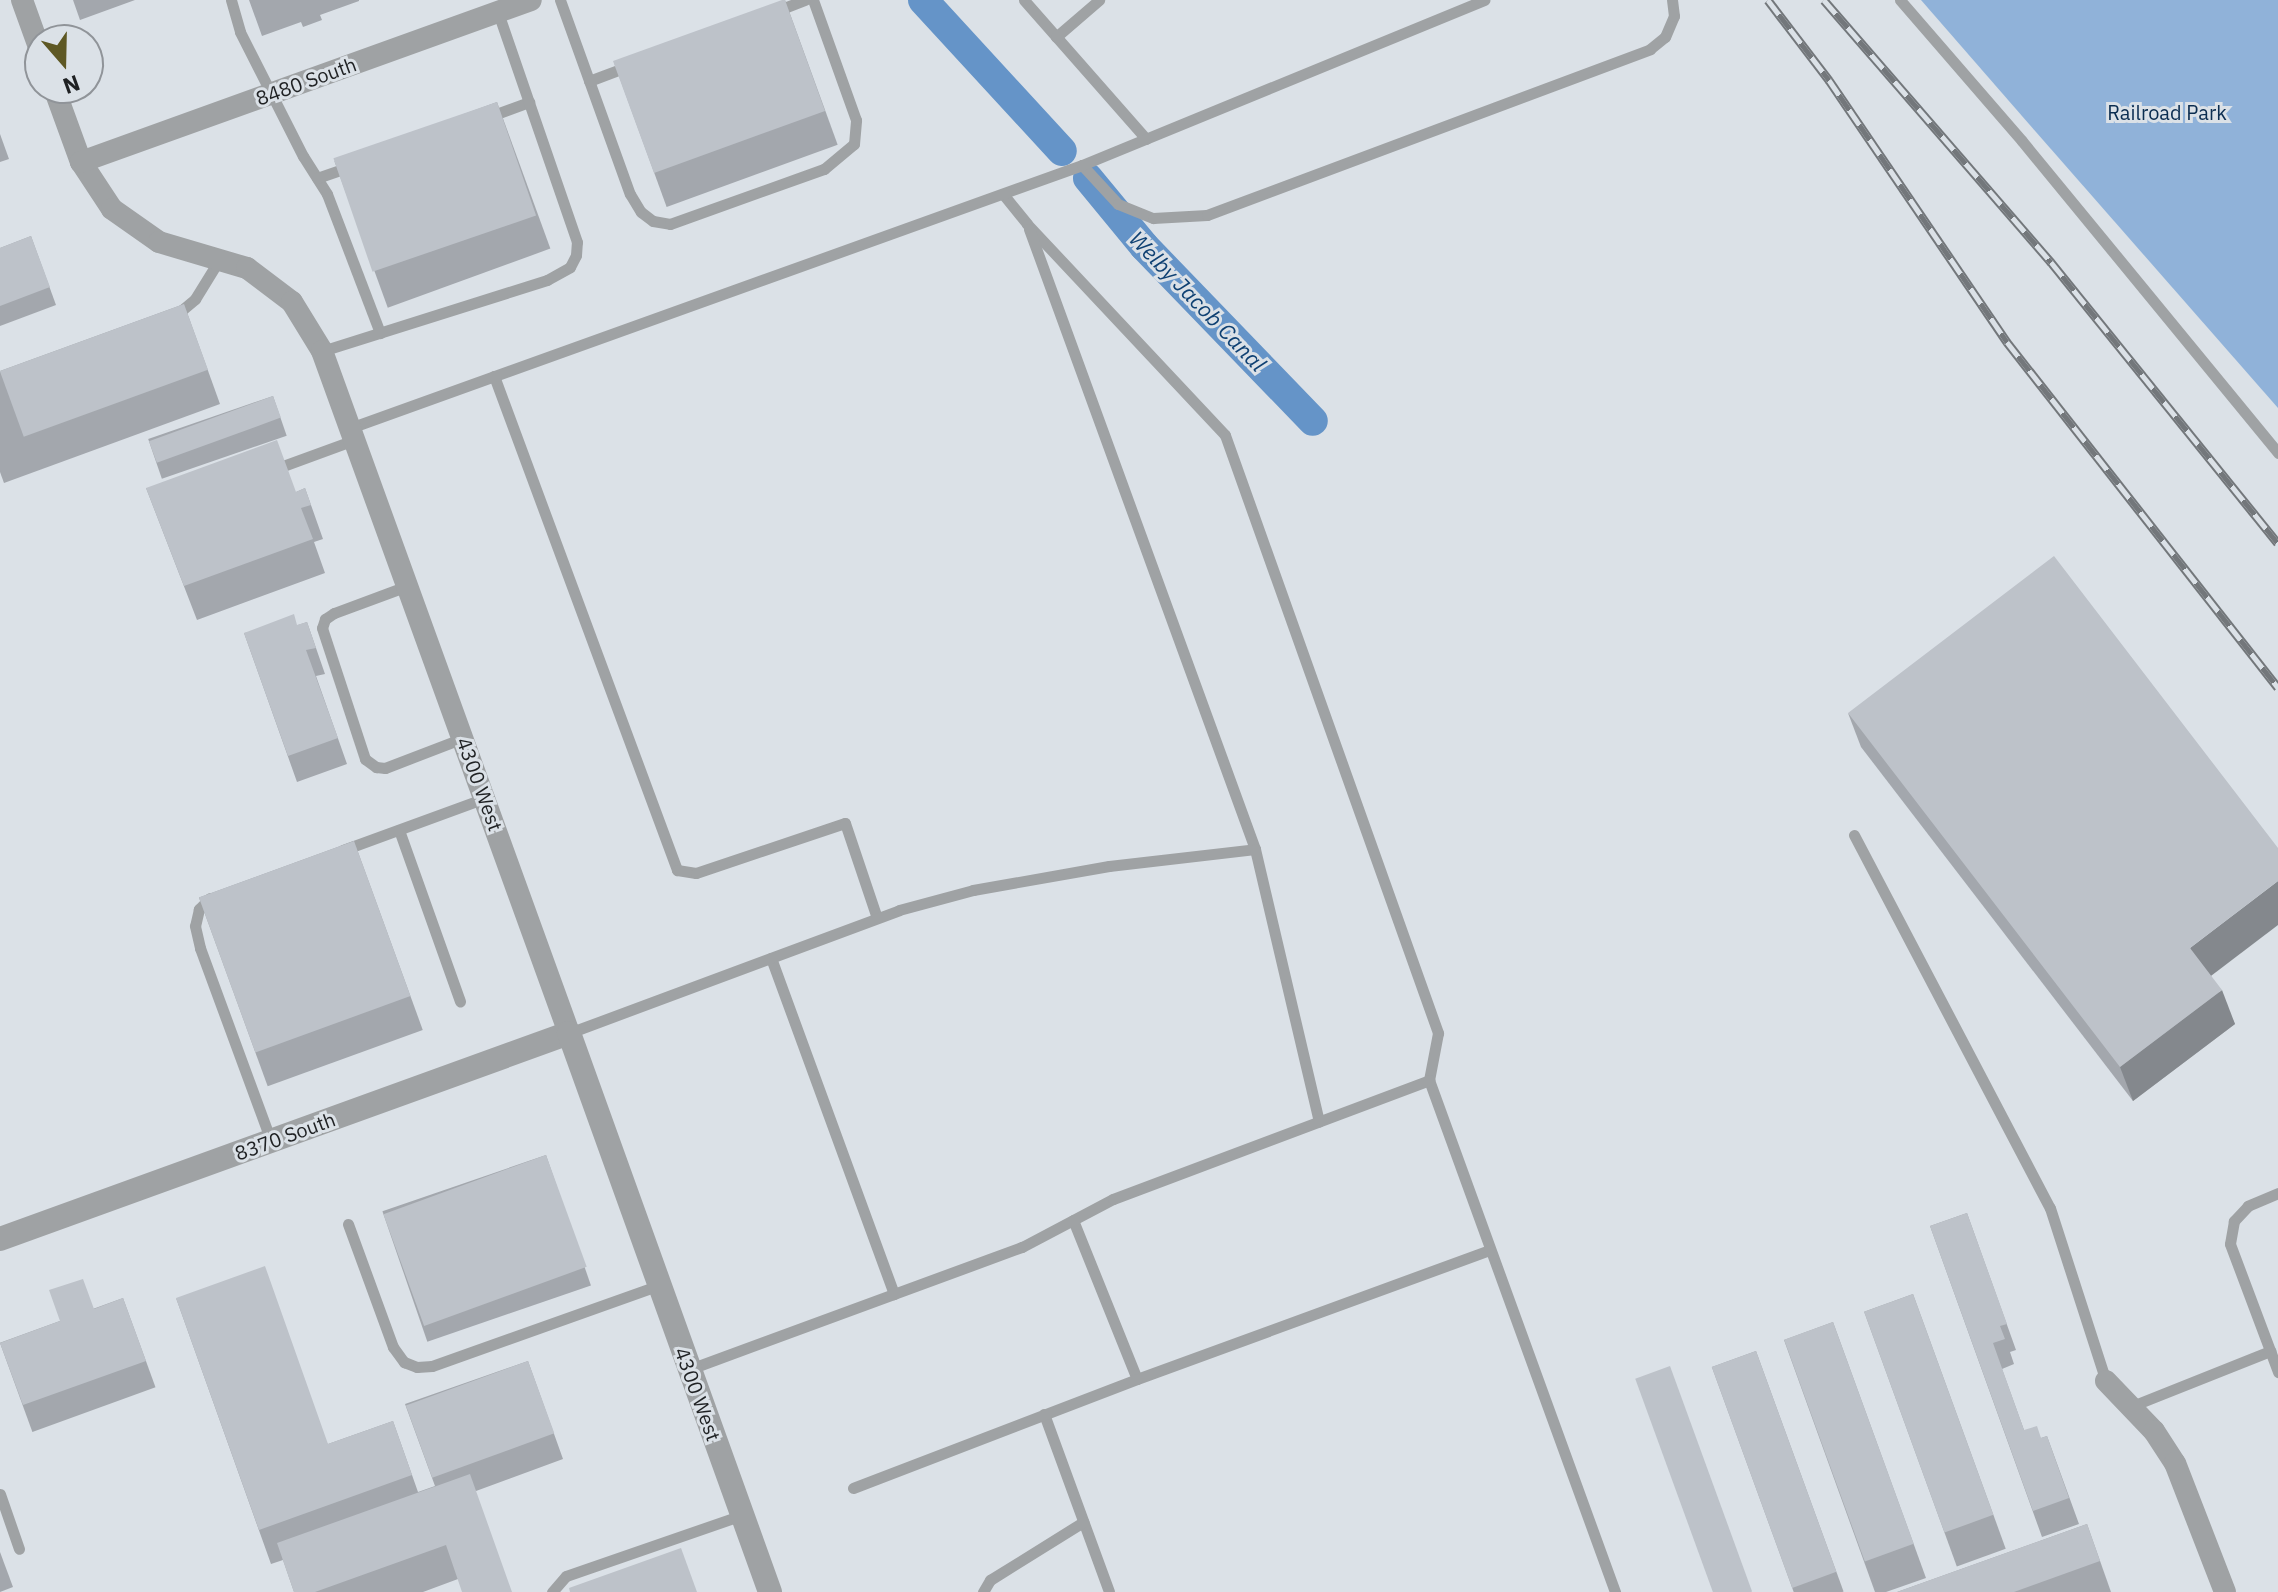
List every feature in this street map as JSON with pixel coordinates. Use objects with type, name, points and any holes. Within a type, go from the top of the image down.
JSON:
[{"type":"street","points":[[22,0],[31,24]]},
{"type":"street","name":"8480 South","points":[[81,162],[531,0]]},
{"type":"street","name":"4300 West","points":[[60,104],[81,162],[112,209],[159,242],[247,268],[292,302],[322,351],[770,1592]]},
{"type":"street","name":"8370 South","points":[[0,1239],[569,1033]]},
{"type":"street","points":[[2106,1381],[2132,1406],[2175,1463],[2222,1591]]},
{"type":"lane","points":[[231,0],[240,32],[327,194],[380,333]]},
{"type":"lane","points":[[560,0],[630,194],[641,212],[653,221],[670,224],[824,169],[847,154],[854,144],[858,130],[813,0]]},
{"type":"lane","points":[[762,16],[805,0]]},
{"type":"lane","points":[[1024,0],[1146,139]]},
{"type":"lane","points":[[1056,37],[1099,0]]},
{"type":"lane","points":[[266,472],[494,376],[1082,165],[1484,0]]},
{"type":"lane","points":[[1082,165],[1118,204],[1153,218],[1207,215],[1650,49],[1665,37],[1674,16],[1672,0]]},
{"type":"lane","points":[[1900,0],[2022,141],[2278,453]]},
{"type":"lane","points":[[322,351],[547,280],[570,267],[576,255],[577,242],[498,12]]},
{"type":"lane","points":[[589,81],[647,59]]},
{"type":"lane","points":[[473,123],[529,102]]},
{"type":"lane","points":[[317,178],[359,163]]},
{"type":"lane","points":[[1003,194],[1027,224],[1225,435],[1438,1033],[1429,1080],[1615,1592]]},
{"type":"lane","points":[[1027,224],[1255,849],[1319,1122]]},
{"type":"lane","points":[[169,320],[195,299],[219,260]]},
{"type":"lane","points":[[494,376],[677,870],[696,873],[845,823],[877,918]]},
{"type":"lane","points":[[407,586],[334,613],[325,619],[322,628],[365,759],[376,767],[385,768],[463,738]]},
{"type":"lane","points":[[327,856],[485,798]]},
{"type":"lane","points":[[399,830],[460,1001]]},
{"type":"lane","points":[[1854,835],[2050,1208],[2106,1381]]},
{"type":"lane","points":[[569,1033],[877,918],[973,890],[1109,866],[1255,849]]},
{"type":"lane","points":[[227,891],[206,900],[195,926],[271,1141]]},
{"type":"lane","points":[[771,958],[894,1294]]},
{"type":"lane","points":[[690,1369],[1022,1247],[1113,1199],[1429,1080]]},
{"type":"lane","points":[[2278,1193],[2248,1206],[2234,1221],[2230,1244],[2278,1372]]},
{"type":"lane","points":[[1073,1220],[1137,1379]]},
{"type":"lane","points":[[348,1224],[393,1347],[404,1362],[417,1367],[432,1366],[660,1285]]},
{"type":"lane","points":[[853,1488],[1137,1379],[1489,1250]]},
{"type":"lane","points":[[2132,1406],[2270,1351]]},
{"type":"lane","points":[[1044,1414],[1109,1592]]},
{"type":"lane","points":[[0,1494],[19,1549]]},
{"type":"lane","points":[[552,1592],[566,1576],[742,1515]]},
{"type":"lane","points":[[983,1592],[990,1580],[1083,1522]]},
{"type":"green space","name":"Railroad Park","points":[[1921,0],[2278,0],[2278,408],[2036,132]]},
{"type":"building","points":[[785,0],[825,111],[654,173],[613,61]]},
{"type":"building","points":[[497,102],[536,215],[372,272],[333,158]]},
{"type":"building","points":[[31,236],[50,287],[0,306],[0,248]]},
{"type":"building","points":[[184,304],[208,370],[24,437],[0,371]]},
{"type":"building","points":[[273,396],[281,418],[157,463],[149,441]]},
{"type":"building","points":[[277,440],[296,492],[305,488],[311,505],[301,508],[313,539],[184,586],[146,488]]},
{"type":"building","points":[[2054,556],[2278,848],[2278,881],[2190,948],[2222,990],[2120,1067],[1848,713]]},
{"type":"building","points":[[294,614],[297,625],[307,622],[316,648],[306,650],[338,738],[288,756],[244,633]]},
{"type":"building","points":[[354,841],[410,996],[255,1052],[199,897]]},
{"type":"building","points":[[546,1155],[587,1267],[424,1326],[383,1214]]},
{"type":"building","points":[[1967,1213],[2007,1324],[2000,1326],[2005,1339],[1993,1343],[2024,1430],[2037,1426],[2041,1438],[2047,1436],[2069,1498],[2033,1511],[1930,1226]]},
{"type":"building","points":[[265,1266],[328,1444],[393,1421],[412,1475],[259,1530],[176,1298]]},
{"type":"building","points":[[83,1279],[94,1309],[123,1298],[146,1361],[23,1405],[0,1343],[60,1321],[49,1290]]},
{"type":"building","points":[[1913,1294],[1993,1515],[1945,1533],[1864,1312]]},
{"type":"building","points":[[1833,1322],[1914,1544],[1865,1562],[1784,1340]]},
{"type":"building","points":[[1756,1351],[1836,1572],[1792,1588],[1712,1367]]},
{"type":"building","points":[[528,1361],[554,1433],[432,1478],[406,1405]]},
{"type":"building","points":[[1670,1366],[1752,1592],[1713,1592],[1635,1379]]},
{"type":"building","points":[[470,1474],[512,1592],[462,1592],[446,1545],[315,1592],[294,1592],[277,1543]]},
{"type":"building","points":[[2087,1524],[2100,1561],[2014,1592],[1897,1592]]},
{"type":"building","points":[[681,1548],[697,1592],[570,1592],[569,1588]]},
{"type":"waterway","name":"Welby Jacob Canal","points":[[923,0],[1062,151]]},
{"type":"waterway","name":"Welby Jacob Canal","points":[[1088,178],[1144,246],[1313,421]]},
{"type":"railway","points":[[1768,0],[1829,80],[2007,342],[2278,687]]},
{"type":"railway","points":[[1824,0],[2051,262],[2278,543]]}]
